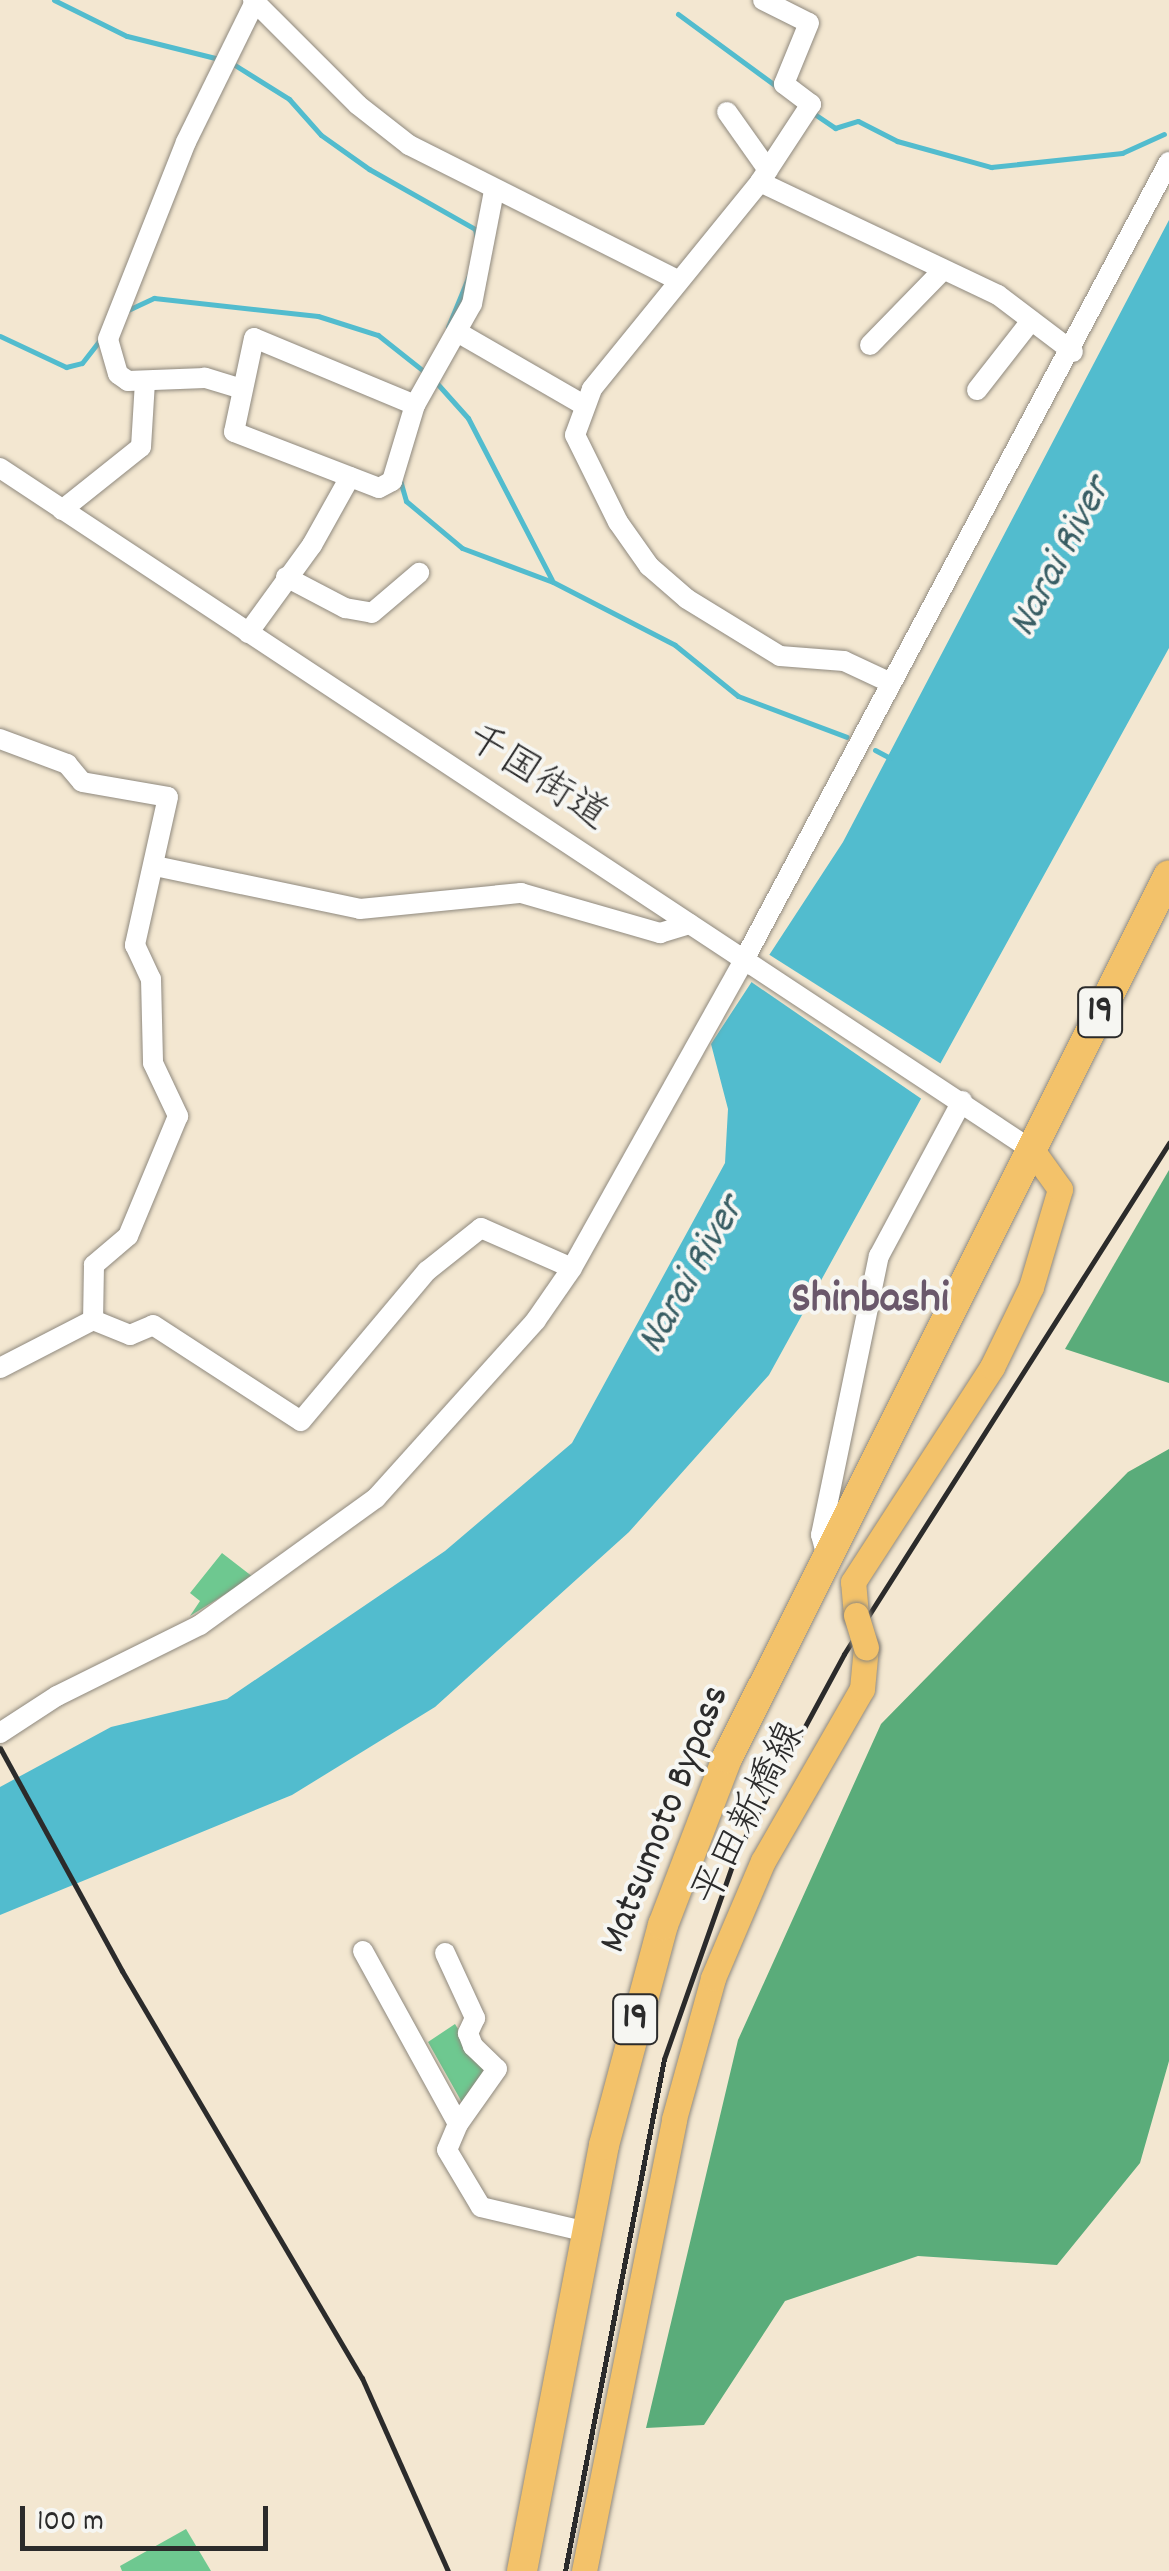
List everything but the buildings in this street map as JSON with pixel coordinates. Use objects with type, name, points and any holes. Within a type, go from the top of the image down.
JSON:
[{"type":"highway","name":"19","points":[[1032,1150],[1169,875]]},
{"type":"highway","name":"Matsumoto Bypass","points":[[522,2571],[622,2066],[663,1926],[728,1758],[1032,1150]]},
{"type":"main road","name":"平田新橋線","points":[[584,2571],[674,2119],[708,1994],[763,1861],[867,1677],[866,1647],[856,1615],[853,1582],[992,1367],[1032,1287],[1060,1189],[1032,1150]]},
{"type":"street","points":[[764,0],[809,23],[784,84],[811,104],[764,176],[582,404],[575,435],[581,458],[649,566],[687,599],[780,656],[844,662],[890,683]]},
{"type":"street","points":[[242,389],[205,378],[145,382],[118,374],[109,352],[112,321],[186,142],[254,2],[409,145],[679,281]]},
{"type":"street","points":[[727,112],[764,176],[942,271],[998,295],[1073,352]]},
{"type":"street","points":[[0,1733],[200,1625],[376,1498],[424,1452],[572,1268],[749,961],[890,683],[1073,352],[1169,162]]},
{"type":"street","points":[[415,404],[254,338],[234,432],[379,488],[392,482],[415,404],[459,333],[472,304],[494,191]]},
{"type":"street","points":[[870,345],[942,271]]},
{"type":"street","points":[[977,390],[1031,322]]},
{"type":"street","points":[[459,333],[582,404]]},
{"type":"street","points":[[62,510],[141,447],[145,382]]},
{"type":"street","name":"千国街道","points":[[0,468],[1032,1150]]},
{"type":"street","points":[[248,633],[350,476]]},
{"type":"street","points":[[286,578],[345,608],[372,613],[419,572]]},
{"type":"street","points":[[0,738],[66,764],[82,782],[168,798],[156,866],[146,876],[135,945],[151,978],[153,1063],[178,1116],[128,1236],[94,1265],[93,1320]]},
{"type":"street","points":[[156,866],[360,909],[522,893],[660,933],[690,924]]},
{"type":"street","points":[[827,1557],[821,1536],[882,1246],[958,1098]]},
{"type":"street","points":[[0,1368],[93,1320],[130,1335],[153,1326],[301,1420],[428,1272],[481,1228],[572,1268]]},
{"type":"street","points":[[832,1480],[855,1501]]},
{"type":"street","points":[[364,1951],[458,2124]]},
{"type":"street","points":[[444,1953],[475,2018],[468,2034],[473,2046],[498,2069],[458,2124],[447,2150],[481,2207],[588,2232]]},
{"type":"green space","points":[[1169,1170],[1169,1383],[1065,1349]]},
{"type":"green space","points":[[1169,1449],[1169,2061],[1140,2163],[1057,2265],[918,2256],[785,2301],[704,2425],[646,2428],[738,2040],[881,1724],[1128,1472]]},
{"type":"green space","points":[[222,1553],[253,1577],[190,1616],[200,1601],[190,1593]]},
{"type":"green space","points":[[455,2024],[486,2073],[464,2106],[428,2042]]},
{"type":"green space","points":[[186,2529],[211,2571],[122,2571],[120,2566]]},
{"type":"water","name":"Narai River","points":[[1169,220],[1169,648],[769,1375],[629,1532],[435,1707],[292,1795],[0,1915],[0,1787],[111,1727],[227,1699],[445,1551],[572,1443],[725,1163],[728,1109],[711,1044],[843,842]]},
{"type":"pier","points":[[765,952],[946,1067],[926,1102],[747,979]]},
{"type":"waterway","points":[[54,0],[127,36],[219,59]]},
{"type":"waterway","points":[[678,14],[776,86]]},
{"type":"waterway","points":[[230,62],[289,99],[321,135],[369,169],[475,229],[477,238]]},
{"type":"waterway","points":[[813,113],[835,128],[858,121],[897,141],[991,167],[1122,153],[1164,134]]},
{"type":"waterway","points":[[448,327],[470,273]]},
{"type":"waterway","points":[[128,310],[154,298],[318,316],[378,335],[426,373]]},
{"type":"waterway","points":[[0,336],[66,367],[82,363],[100,340]]},
{"type":"waterway","points":[[434,380],[468,418],[552,580]]},
{"type":"waterway","points":[[400,480],[406,501],[462,548],[553,582],[675,645],[738,696],[847,737]]},
{"type":"waterway","points":[[875,750],[890,758]]},
{"type":"railway","points":[[565,2571],[664,2059],[737,1852],[844,1654],[1169,1143]]},
{"type":"railway","points":[[0,1748],[122,1971],[362,2378],[448,2571]]},
{"type":"district","name":"Shinbashi","points":[[870,1302]]}]
